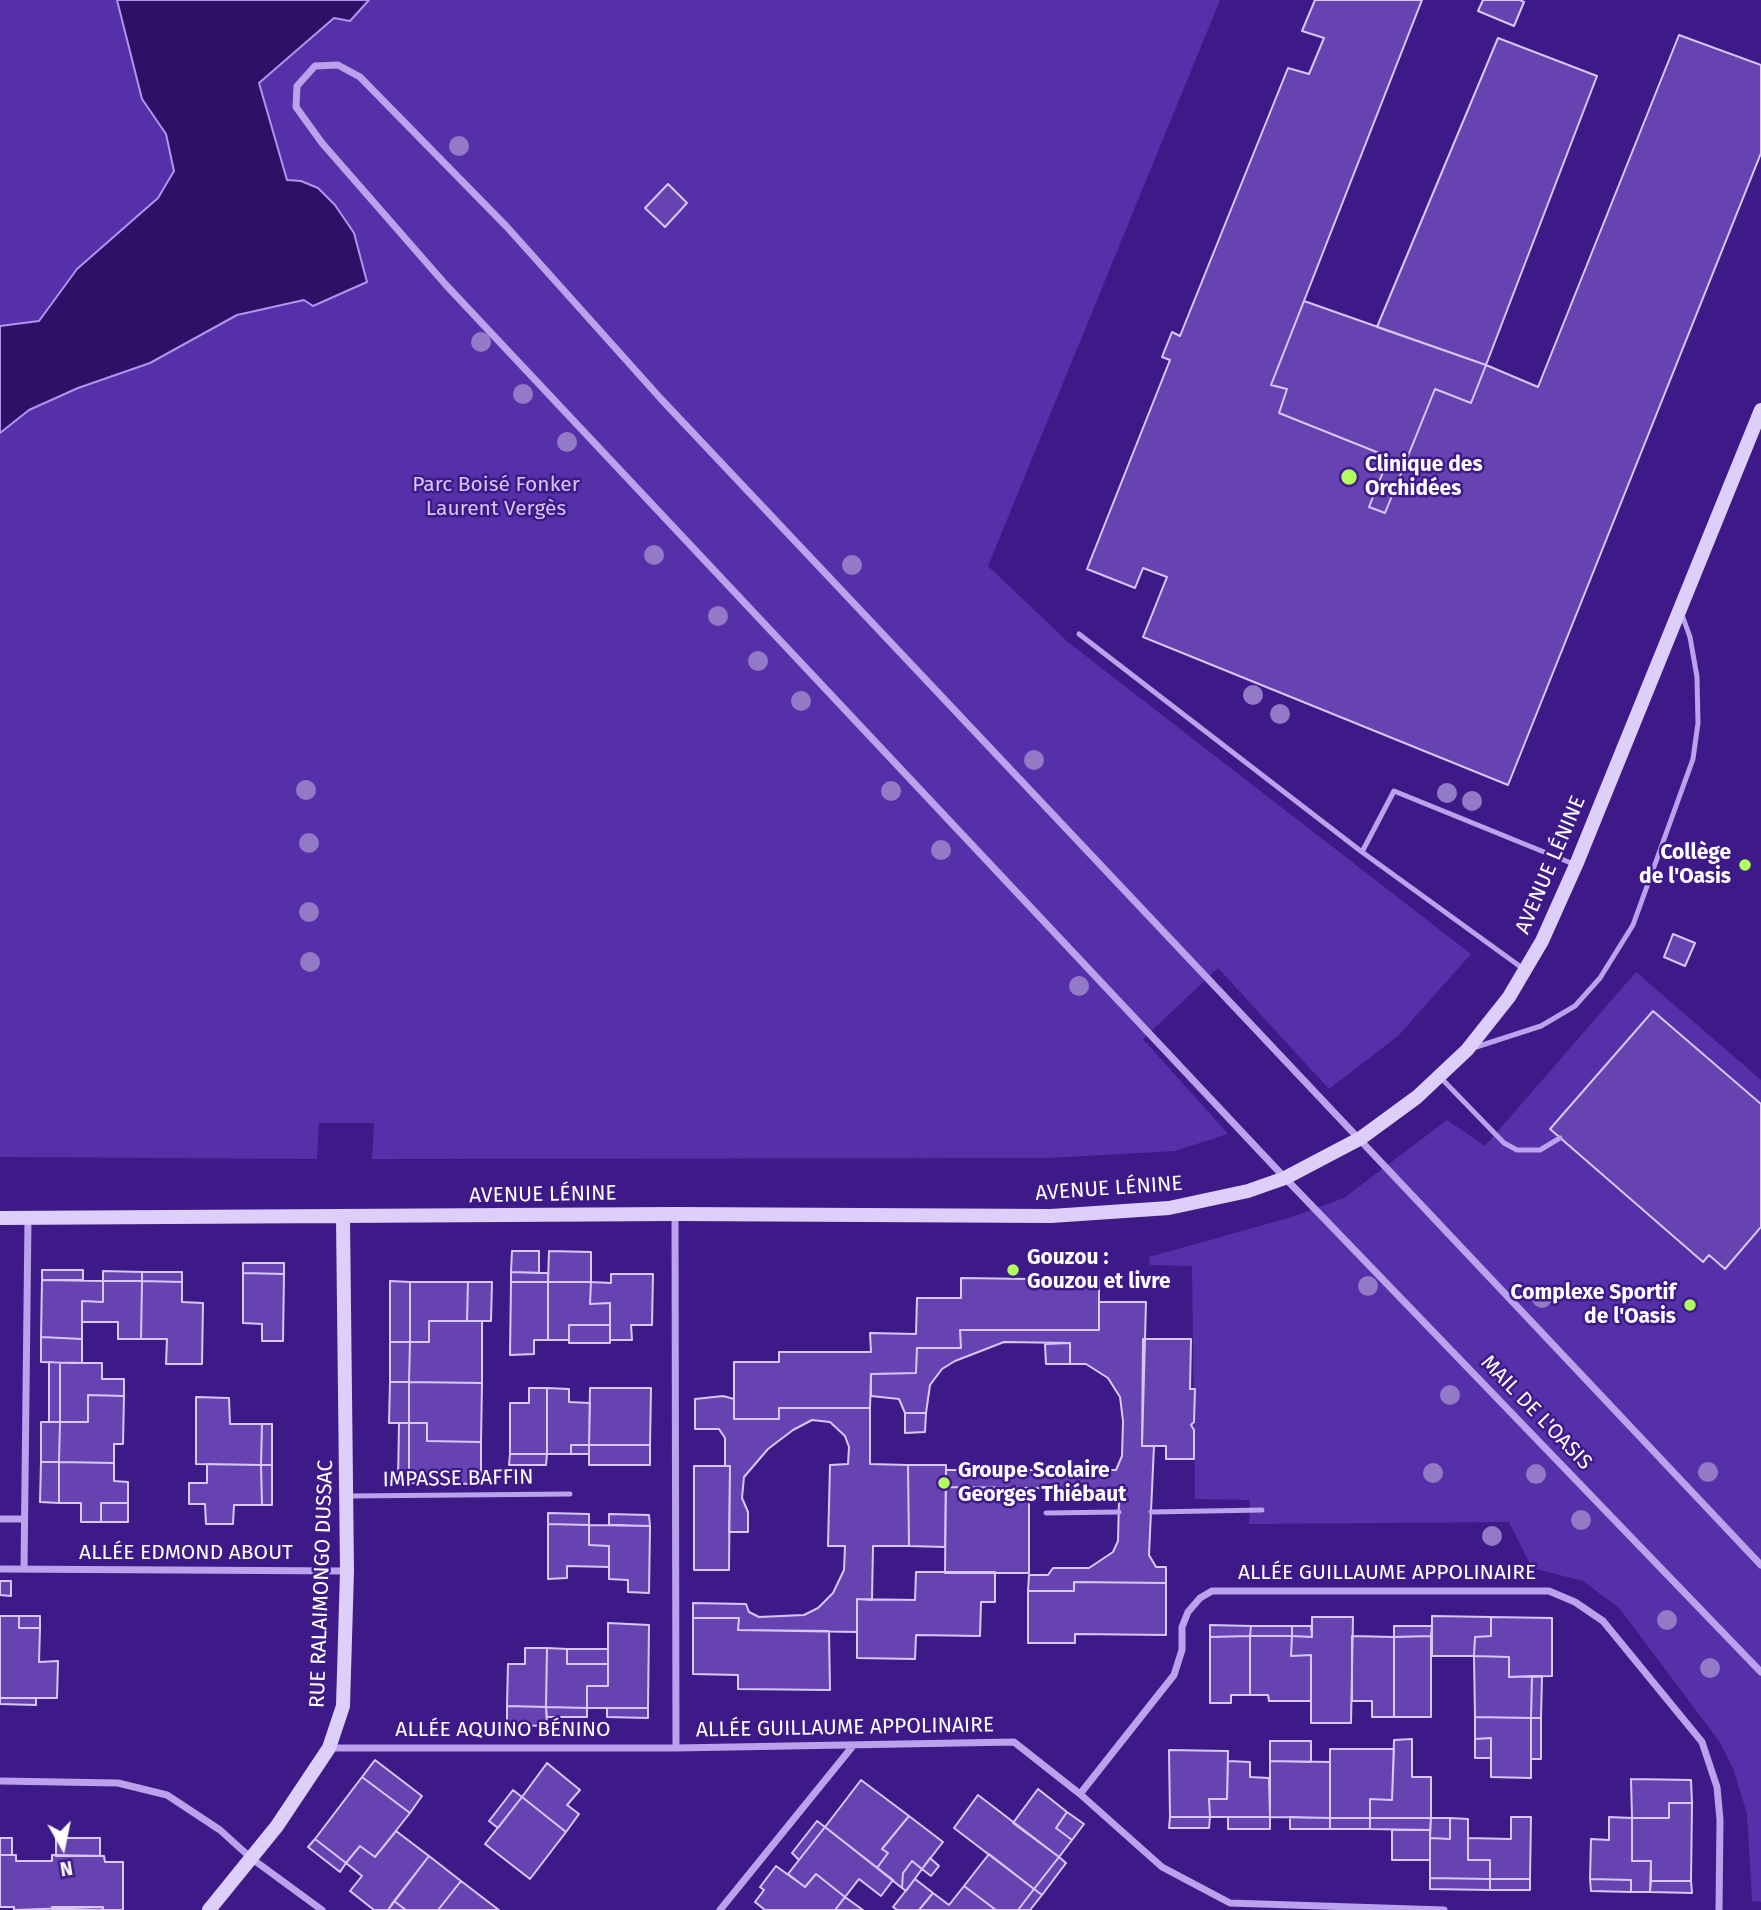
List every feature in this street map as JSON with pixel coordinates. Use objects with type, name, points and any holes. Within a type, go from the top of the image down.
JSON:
[{"type":"street","name":"MAIL DE L'OASIS","points":[[1361,1138],[662,399],[507,227],[360,77],[338,65],[315,66],[297,86],[296,107],[322,143],[428,265],[598,450],[1284,1178],[1761,1672]]},
{"type":"street","name":"AVENUE LÉNINE","points":[[0,1218],[343,1219],[674,1214],[1051,1216],[1135,1212],[1205,1202],[1284,1178],[1361,1138],[1440,1077],[1467,1050],[1509,997],[1542,941],[1576,865],[1761,410]]},
{"type":"street","points":[[1361,1138],[1761,1565]]},
{"type":"street","points":[[674,1214],[676,1748]]},
{"type":"street","points":[[23,1569],[28,1219]]},
{"type":"street","name":"RUE RALAIMONGO DUSSAC","points":[[209,1910],[277,1826],[329,1748],[343,1706],[348,1572],[343,1219]]},
{"type":"street","points":[[0,1519],[24,1519]]},
{"type":"street","name":"ALLÉE EDMOND ABOUT","points":[[0,1569],[348,1572]]},
{"type":"street","name":"ALLÉE GUILLAUME APPOLINAIRE","points":[[676,1748],[1014,1742],[1080,1794],[1174,1675],[1182,1650],[1182,1627],[1188,1612],[1200,1598],[1212,1591],[1549,1591],[1575,1602],[1603,1621],[1702,1742],[1717,1787],[1719,1910]]},
{"type":"street","points":[[720,1910],[852,1746]]},
{"type":"street","name":"ALLÉE AQUINO BÉNINO","points":[[329,1748],[676,1748]]},
{"type":"street","points":[[0,1781],[118,1783],[167,1795],[193,1811],[322,1910]]},
{"type":"street","points":[[1080,1794],[1162,1867],[1230,1906],[1444,1910]]},
{"type":"lane","points":[[1467,1050],[1541,1026],[1575,1006],[1601,978],[1633,925],[1693,759],[1698,723],[1697,677],[1690,636],[1679,608]]},
{"type":"lane","points":[[1079,634],[1362,852],[1525,970]]},
{"type":"lane","points":[[1362,852],[1394,791],[1576,865]]},
{"type":"lane","points":[[1440,1077],[1504,1143],[1517,1150],[1540,1150],[1560,1138]]},
{"type":"lane","name":"IMPASSE BAFFIN","points":[[347,1496],[570,1494]]},
{"type":"lane","points":[[1151,1512],[1262,1510]]},
{"type":"lane","points":[[1046,1513],[1119,1512]]},
{"type":"green space","name":"Parc Boisé Fonker Laurent Vergès","points":[[0,0],[1220,0],[988,566],[1069,643],[1471,954],[1398,1036],[1329,1089],[1218,968],[1143,1039],[1228,1134],[1175,1151],[1049,1158],[372,1159],[374,1123],[319,1123],[317,1159],[0,1157]]},
{"type":"green space","points":[[1636,972],[1761,1080],[1761,1902],[1752,1901],[1747,1814],[1733,1768],[1719,1741],[1620,1609],[1583,1581],[1532,1568],[1509,1522],[1249,1524],[1250,1500],[1195,1499],[1192,1266],[1150,1265],[1149,1257],[1292,1217],[1344,1198],[1447,1120],[1485,1146]]},
{"type":"shaded area","points":[[117,0],[369,0],[350,21],[334,18],[259,83],[287,180],[301,181],[318,188],[335,205],[354,233],[367,282],[313,306],[304,300],[237,315],[150,363],[78,388],[29,410],[0,433],[0,326],[39,321],[77,269],[158,198],[174,171],[166,134],[142,99]]},
{"type":"building","name":"Clinique des Orchidées","points":[[1315,0],[1422,0],[1271,385],[1287,389],[1279,413],[1389,457],[1369,507],[1385,513],[1435,389],[1471,403],[1486,365],[1538,387],[1679,35],[1761,65],[1761,153],[1508,785],[1143,637],[1167,577],[1143,568],[1135,588],[1087,569],[1170,360],[1162,357],[1172,332],[1180,336],[1288,68],[1309,74],[1324,38],[1302,31]]},
{"type":"building","points":[[1483,0],[1524,2],[1514,26],[1478,11]]},
{"type":"building","points":[[1498,38],[1597,76],[1486,365],[1377,327]]},
{"type":"building","points":[[668,184],[687,203],[665,227],[645,208]]},
{"type":"building","name":"Clinique des Orchidées","points":[[1304,301],[1486,365],[1471,403],[1435,389],[1385,513],[1369,507],[1389,457],[1279,413],[1287,389],[1271,385]]},
{"type":"building","points":[[1673,934],[1695,943],[1685,966],[1664,957]]},
{"type":"building","points":[[1653,1011],[1761,1104],[1761,1227],[1725,1269],[1709,1255],[1703,1262],[1550,1129]]},
{"type":"building","points":[[512,1251],[539,1251],[539,1273],[511,1272]]},
{"type":"building","points":[[549,1251],[591,1252],[591,1282],[548,1282]]},
{"type":"building","points":[[243,1263],[284,1263],[284,1274],[243,1273]]},
{"type":"building","points":[[42,1270],[83,1270],[83,1280],[42,1280]]},
{"type":"building","points":[[103,1271],[142,1272],[142,1281],[103,1281]]},
{"type":"building","points":[[142,1272],[182,1272],[182,1282],[142,1281]]},
{"type":"building","points":[[511,1272],[548,1273],[548,1282],[511,1282]]},
{"type":"building","points":[[243,1273],[284,1274],[283,1341],[262,1341],[262,1324],[243,1323]]},
{"type":"building","points":[[611,1274],[653,1274],[652,1325],[631,1325],[632,1340],[610,1340],[610,1303],[590,1304],[591,1282],[611,1283]]},
{"type":"building","points":[[961,1278],[1099,1280],[1099,1330],[960,1330],[961,1348],[917,1348],[916,1373],[871,1374],[870,1408],[779,1408],[779,1419],[734,1419],[734,1362],[779,1362],[779,1352],[871,1352],[870,1333],[916,1334],[917,1298],[961,1298]]},
{"type":"building","points":[[42,1280],[103,1281],[103,1302],[82,1301],[82,1339],[41,1337]]},
{"type":"building","points":[[103,1281],[142,1281],[141,1339],[118,1339],[118,1322],[82,1322],[82,1301],[103,1302]]},
{"type":"building","points":[[142,1281],[182,1282],[182,1302],[203,1303],[202,1364],[166,1364],[167,1339],[141,1339]]},
{"type":"building","points":[[390,1281],[410,1282],[410,1342],[390,1342]]},
{"type":"building","points":[[410,1282],[468,1282],[467,1321],[429,1321],[429,1342],[410,1342]]},
{"type":"building","points":[[468,1282],[492,1282],[491,1321],[467,1321]]},
{"type":"building","points":[[511,1282],[548,1282],[548,1340],[534,1340],[534,1354],[510,1355]]},
{"type":"building","points":[[548,1282],[591,1282],[590,1304],[610,1303],[610,1325],[569,1325],[569,1340],[548,1340]]},
{"type":"building","points":[[1099,1302],[1146,1302],[1142,1446],[1154,1446],[1149,1555],[1156,1567],[1166,1567],[1166,1583],[1074,1582],[1074,1591],[1028,1591],[1029,1575],[1048,1575],[1053,1568],[1089,1568],[1113,1552],[1118,1541],[1117,1494],[1108,1489],[946,1487],[946,1470],[1116,1470],[1122,1456],[1123,1421],[1120,1397],[1108,1378],[1086,1364],[1070,1364],[1070,1343],[1004,1342],[955,1361],[942,1369],[930,1385],[926,1413],[905,1413],[899,1399],[871,1396],[871,1374],[916,1373],[917,1348],[961,1348],[960,1330],[1099,1330]]},
{"type":"building","points":[[429,1321],[482,1321],[482,1383],[409,1382],[410,1342],[429,1342]]},
{"type":"building","points":[[569,1325],[610,1325],[610,1343],[569,1343]]},
{"type":"building","points":[[41,1337],[82,1339],[82,1363],[41,1362]]},
{"type":"building","points":[[1143,1339],[1191,1339],[1190,1389],[1195,1389],[1194,1422],[1191,1425],[1194,1430],[1194,1459],[1166,1459],[1166,1446],[1142,1446]]},
{"type":"building","points":[[390,1342],[410,1342],[409,1382],[390,1382]]},
{"type":"building","points":[[1070,1343],[1070,1364],[1046,1364],[1045,1344]]},
{"type":"building","points":[[49,1362],[60,1363],[60,1422],[49,1422]]},
{"type":"building","points":[[60,1363],[102,1363],[102,1379],[124,1379],[124,1396],[88,1395],[88,1422],[60,1422]]},
{"type":"building","points":[[390,1382],[409,1382],[409,1423],[389,1423]]},
{"type":"building","points":[[409,1382],[482,1383],[481,1442],[427,1441],[427,1423],[409,1423]]},
{"type":"building","points":[[529,1388],[547,1388],[547,1454],[510,1454],[510,1403],[529,1403]]},
{"type":"building","points":[[547,1388],[569,1389],[569,1402],[590,1403],[589,1445],[571,1445],[571,1454],[547,1454]]},
{"type":"building","points":[[590,1388],[651,1388],[650,1445],[589,1445]]},
{"type":"building","points":[[88,1395],[124,1396],[123,1444],[114,1444],[114,1463],[59,1462],[60,1422],[88,1422]]},
{"type":"building","points":[[723,1396],[734,1399],[734,1419],[779,1419],[779,1408],[870,1408],[870,1464],[908,1465],[909,1546],[873,1546],[872,1600],[857,1599],[857,1632],[738,1630],[739,1618],[693,1618],[693,1603],[746,1604],[749,1612],[759,1617],[804,1615],[818,1608],[833,1593],[844,1570],[845,1546],[828,1546],[830,1465],[848,1464],[849,1447],[845,1436],[830,1422],[812,1420],[793,1430],[768,1449],[744,1477],[742,1498],[748,1512],[748,1532],[729,1532],[730,1466],[725,1466],[725,1438],[719,1429],[695,1429],[695,1399]]},
{"type":"building","points":[[196,1397],[229,1398],[230,1424],[262,1424],[261,1465],[196,1464]]},
{"type":"building","points":[[905,1413],[926,1413],[925,1432],[905,1433]]},
{"type":"building","points":[[41,1422],[60,1422],[59,1462],[41,1462]]},
{"type":"building","points":[[399,1423],[409,1423],[409,1483],[398,1483]]},
{"type":"building","points":[[409,1423],[427,1423],[427,1441],[481,1442],[481,1484],[409,1483]]},
{"type":"building","points":[[262,1424],[272,1424],[272,1465],[261,1465]]},
{"type":"building","points":[[571,1445],[589,1445],[589,1454],[571,1454]]},
{"type":"building","points":[[589,1445],[650,1445],[650,1465],[589,1465]]},
{"type":"building","points":[[510,1454],[547,1454],[546,1465],[509,1465]]},
{"type":"building","points":[[41,1462],[59,1462],[59,1503],[40,1502]]},
{"type":"building","points":[[59,1462],[114,1463],[114,1481],[128,1482],[128,1503],[101,1503],[101,1522],[81,1522],[81,1503],[59,1503]]},
{"type":"building","points":[[207,1464],[261,1465],[262,1505],[234,1505],[233,1524],[206,1524],[205,1504],[189,1504],[189,1483],[207,1483]]},
{"type":"building","points":[[261,1465],[272,1465],[272,1505],[262,1505]]},
{"type":"building","points":[[908,1465],[946,1465],[945,1547],[909,1546]]},
{"type":"building","points":[[694,1466],[730,1466],[729,1570],[694,1570]]},
{"type":"building","points":[[946,1487],[1029,1488],[1029,1573],[945,1573]]},
{"type":"building","points":[[101,1503],[128,1503],[128,1522],[101,1522]]},
{"type":"building","points":[[548,1513],[589,1514],[589,1525],[548,1524]]},
{"type":"building","points":[[609,1514],[649,1515],[650,1526],[609,1525]]},
{"type":"building","points":[[548,1524],[589,1525],[589,1545],[609,1546],[609,1567],[567,1566],[567,1578],[548,1579]]},
{"type":"building","points":[[589,1525],[650,1526],[649,1593],[628,1592],[628,1580],[609,1579],[609,1546],[589,1545]]},
{"type":"building","points":[[916,1572],[995,1572],[995,1602],[981,1602],[980,1636],[916,1635],[915,1659],[857,1658],[857,1599],[915,1600]]},
{"type":"building","points":[[0,1581],[11,1581],[11,1596],[0,1595]]},
{"type":"building","points":[[1074,1582],[1166,1583],[1166,1635],[1075,1634],[1075,1643],[1028,1643],[1028,1591],[1074,1591]]},
{"type":"building","points":[[0,1616],[19,1616],[19,1628],[40,1628],[39,1662],[58,1661],[57,1698],[0,1698]]},
{"type":"building","points":[[19,1616],[40,1616],[40,1628],[19,1628]]},
{"type":"building","points":[[1432,1616],[1491,1617],[1491,1636],[1475,1637],[1474,1656],[1432,1656]]},
{"type":"building","points":[[1312,1617],[1353,1617],[1351,1723],[1311,1723],[1311,1655],[1291,1656],[1292,1636],[1312,1637]]},
{"type":"building","points":[[1491,1617],[1552,1618],[1552,1676],[1509,1677],[1509,1657],[1474,1656],[1475,1637],[1491,1636]]},
{"type":"building","points":[[693,1618],[739,1618],[738,1630],[829,1631],[830,1690],[738,1689],[738,1675],[693,1674]]},
{"type":"building","points":[[608,1623],[649,1625],[648,1708],[587,1708],[587,1686],[608,1686]]},
{"type":"building","points":[[1210,1625],[1251,1626],[1250,1636],[1210,1637]]},
{"type":"building","points":[[1251,1626],[1292,1626],[1292,1636],[1250,1636]]},
{"type":"building","points":[[1292,1626],[1311,1626],[1312,1637],[1292,1636]]},
{"type":"building","points":[[1394,1626],[1432,1626],[1431,1636],[1394,1637]]},
{"type":"building","points":[[1250,1636],[1250,1695],[1231,1695],[1231,1703],[1210,1703],[1210,1637]]},
{"type":"building","points":[[1250,1636],[1292,1636],[1291,1656],[1311,1655],[1311,1701],[1269,1701],[1268,1695],[1250,1695]]},
{"type":"building","points":[[1352,1636],[1394,1637],[1394,1717],[1372,1717],[1372,1701],[1352,1701]]},
{"type":"building","points":[[1431,1636],[1431,1717],[1394,1717],[1394,1637]]},
{"type":"building","points":[[525,1648],[547,1648],[546,1707],[507,1706],[508,1664],[525,1664]]},
{"type":"building","points":[[547,1648],[567,1649],[567,1664],[608,1664],[608,1686],[587,1686],[587,1708],[546,1707]]},
{"type":"building","points":[[567,1649],[608,1649],[608,1664],[567,1664]]},
{"type":"building","points":[[1474,1656],[1509,1657],[1509,1677],[1532,1676],[1531,1718],[1475,1717]]},
{"type":"building","points":[[1532,1676],[1542,1676],[1541,1718],[1531,1718]]},
{"type":"building","points":[[0,1698],[36,1698],[36,1705],[0,1704]]},
{"type":"building","points":[[507,1706],[546,1707],[547,1726],[507,1725]]},
{"type":"building","points":[[546,1707],[587,1708],[587,1717],[547,1717]]},
{"type":"building","points":[[607,1708],[648,1708],[648,1718],[607,1717]]},
{"type":"building","points":[[1475,1717],[1531,1718],[1531,1778],[1491,1777],[1491,1738],[1475,1739]]},
{"type":"building","points":[[1531,1718],[1541,1718],[1541,1759],[1531,1759]]},
{"type":"building","points":[[1491,1738],[1491,1758],[1475,1758],[1475,1739]]},
{"type":"building","points":[[1412,1739],[1412,1777],[1431,1777],[1431,1818],[1370,1818],[1370,1799],[1392,1800],[1394,1740]]},
{"type":"building","points":[[1270,1741],[1311,1741],[1311,1762],[1270,1761]]},
{"type":"building","points":[[1330,1749],[1394,1749],[1392,1800],[1370,1799],[1370,1818],[1330,1818]]},
{"type":"building","points":[[1169,1750],[1228,1751],[1227,1799],[1209,1799],[1210,1817],[1170,1817]]},
{"type":"building","points":[[375,1760],[422,1796],[410,1813],[362,1777]]},
{"type":"building","points":[[1228,1761],[1250,1762],[1250,1777],[1269,1778],[1270,1817],[1210,1817],[1209,1799],[1227,1799]]},
{"type":"building","points":[[1270,1761],[1330,1762],[1330,1818],[1270,1817]]},
{"type":"building","points":[[547,1763],[580,1790],[567,1805],[579,1814],[566,1832],[522,1797]]},
{"type":"building","points":[[362,1777],[410,1813],[375,1857],[360,1846],[346,1863],[315,1839]]},
{"type":"building","points":[[1631,1779],[1691,1780],[1692,1803],[1669,1803],[1669,1818],[1632,1818]]},
{"type":"building","points":[[861,1780],[909,1816],[882,1849],[888,1853],[877,1868],[825,1827]]},
{"type":"building","points":[[1038,1789],[1067,1812],[1056,1828],[1072,1840],[1059,1857],[1013,1823]]},
{"type":"building","points":[[513,1790],[522,1797],[498,1828],[489,1821]]},
{"type":"building","points":[[978,1795],[1059,1857],[1034,1889],[954,1828]]},
{"type":"building","points":[[522,1797],[566,1832],[530,1879],[485,1844]]},
{"type":"building","points":[[1669,1803],[1692,1803],[1691,1881],[1651,1881],[1651,1861],[1632,1861],[1632,1818],[1669,1818]]},
{"type":"building","points":[[1067,1812],[1084,1824],[1072,1840],[1056,1828]]},
{"type":"building","points":[[909,1816],[943,1842],[922,1869],[912,1861],[903,1873],[902,1888],[877,1868],[888,1853],[882,1849]]},
{"type":"building","points":[[1170,1817],[1210,1817],[1209,1828],[1169,1828]]},
{"type":"building","points":[[1228,1817],[1270,1817],[1270,1829],[1228,1829]]},
{"type":"building","points":[[1290,1817],[1330,1818],[1330,1829],[1290,1829]]},
{"type":"building","points":[[1511,1817],[1531,1817],[1530,1879],[1490,1879],[1490,1860],[1468,1860],[1468,1838],[1511,1839]]},
{"type":"building","points":[[1609,1817],[1632,1818],[1632,1861],[1651,1861],[1650,1892],[1631,1892],[1631,1880],[1590,1879],[1591,1839],[1609,1840]]},
{"type":"building","points":[[1330,1818],[1370,1818],[1370,1829],[1330,1829]]},
{"type":"building","points":[[1370,1818],[1431,1818],[1430,1830],[1370,1829]]},
{"type":"building","points":[[1431,1818],[1450,1818],[1450,1839],[1430,1838]]},
{"type":"building","points":[[1450,1818],[1468,1819],[1468,1860],[1490,1860],[1490,1879],[1430,1878],[1430,1838],[1450,1839]]},
{"type":"building","points":[[817,1821],[825,1827],[799,1860],[792,1853]]},
{"type":"building","points":[[825,1827],[893,1880],[881,1896],[859,1879],[845,1897],[816,1874],[805,1887],[788,1874]]},
{"type":"building","points":[[1392,1830],[1430,1830],[1430,1860],[1392,1860]]},
{"type":"building","points":[[396,1831],[429,1856],[388,1910],[374,1910],[350,1891],[362,1876],[346,1863],[360,1846],[375,1857]]},
{"type":"building","points":[[0,1838],[12,1838],[12,1855],[0,1855]]},
{"type":"building","points":[[56,1838],[100,1838],[100,1856],[56,1856]]},
{"type":"building","points":[[315,1839],[346,1863],[340,1872],[308,1847]]},
{"type":"building","points":[[989,1854],[1034,1889],[1018,1910],[996,1910],[964,1886]]},
{"type":"building","points":[[0,1855],[16,1855],[16,1861],[52,1861],[52,1855],[104,1856],[105,1862],[123,1862],[123,1910],[103,1910],[103,1907],[14,1910],[14,1907],[0,1907]]},
{"type":"building","points":[[429,1856],[461,1881],[438,1910],[406,1910],[394,1901]]},
{"type":"building","points":[[1059,1857],[1066,1863],[1042,1895],[1034,1889]]},
{"type":"building","points":[[930,1858],[939,1866],[931,1876],[922,1869]]},
{"type":"building","points":[[912,1861],[922,1869],[906,1891],[902,1888],[903,1873]]},
{"type":"building","points":[[776,1866],[805,1887],[816,1874],[845,1897],[835,1910],[765,1910],[755,1902],[764,1890],[760,1887]]},
{"type":"building","points":[[1430,1878],[1490,1879],[1490,1890],[1430,1889]]},
{"type":"building","points":[[915,1879],[933,1893],[919,1910],[897,1910],[893,1907]]},
{"type":"building","points":[[1490,1879],[1530,1879],[1530,1890],[1490,1890]]},
{"type":"building","points":[[1590,1879],[1631,1880],[1631,1892],[1591,1891]]},
{"type":"building","points":[[461,1881],[499,1910],[438,1910]]},
{"type":"building","points":[[1651,1881],[1691,1881],[1692,1893],[1650,1892]]},
{"type":"building","points":[[964,1886],[996,1910],[919,1910],[933,1893],[949,1905]]},
{"type":"building","points":[[1034,1889],[1042,1895],[1030,1910],[1018,1910]]},
{"type":"building","points":[[845,1897],[863,1910],[835,1910]]},
{"type":"building","points":[[394,1901],[406,1910],[388,1910]]},
{"type":"building","points":[[52,1907],[103,1907],[103,1910],[53,1910]]},
{"type":"place","name":"Clinique des Orchidées","points":[[1349,477]]},
{"type":"place","name":"Collège de l'Oasis","points":[[1745,865]]},
{"type":"place","name":"Gouzou : Gouzou et livre","points":[[1013,1270]]},
{"type":"place","name":"Complexe Sportif de l'Oasis","points":[[1690,1305]]},
{"type":"place","name":"Groupe Scolaire Georges Thiébaut","points":[[944,1483]]}]
